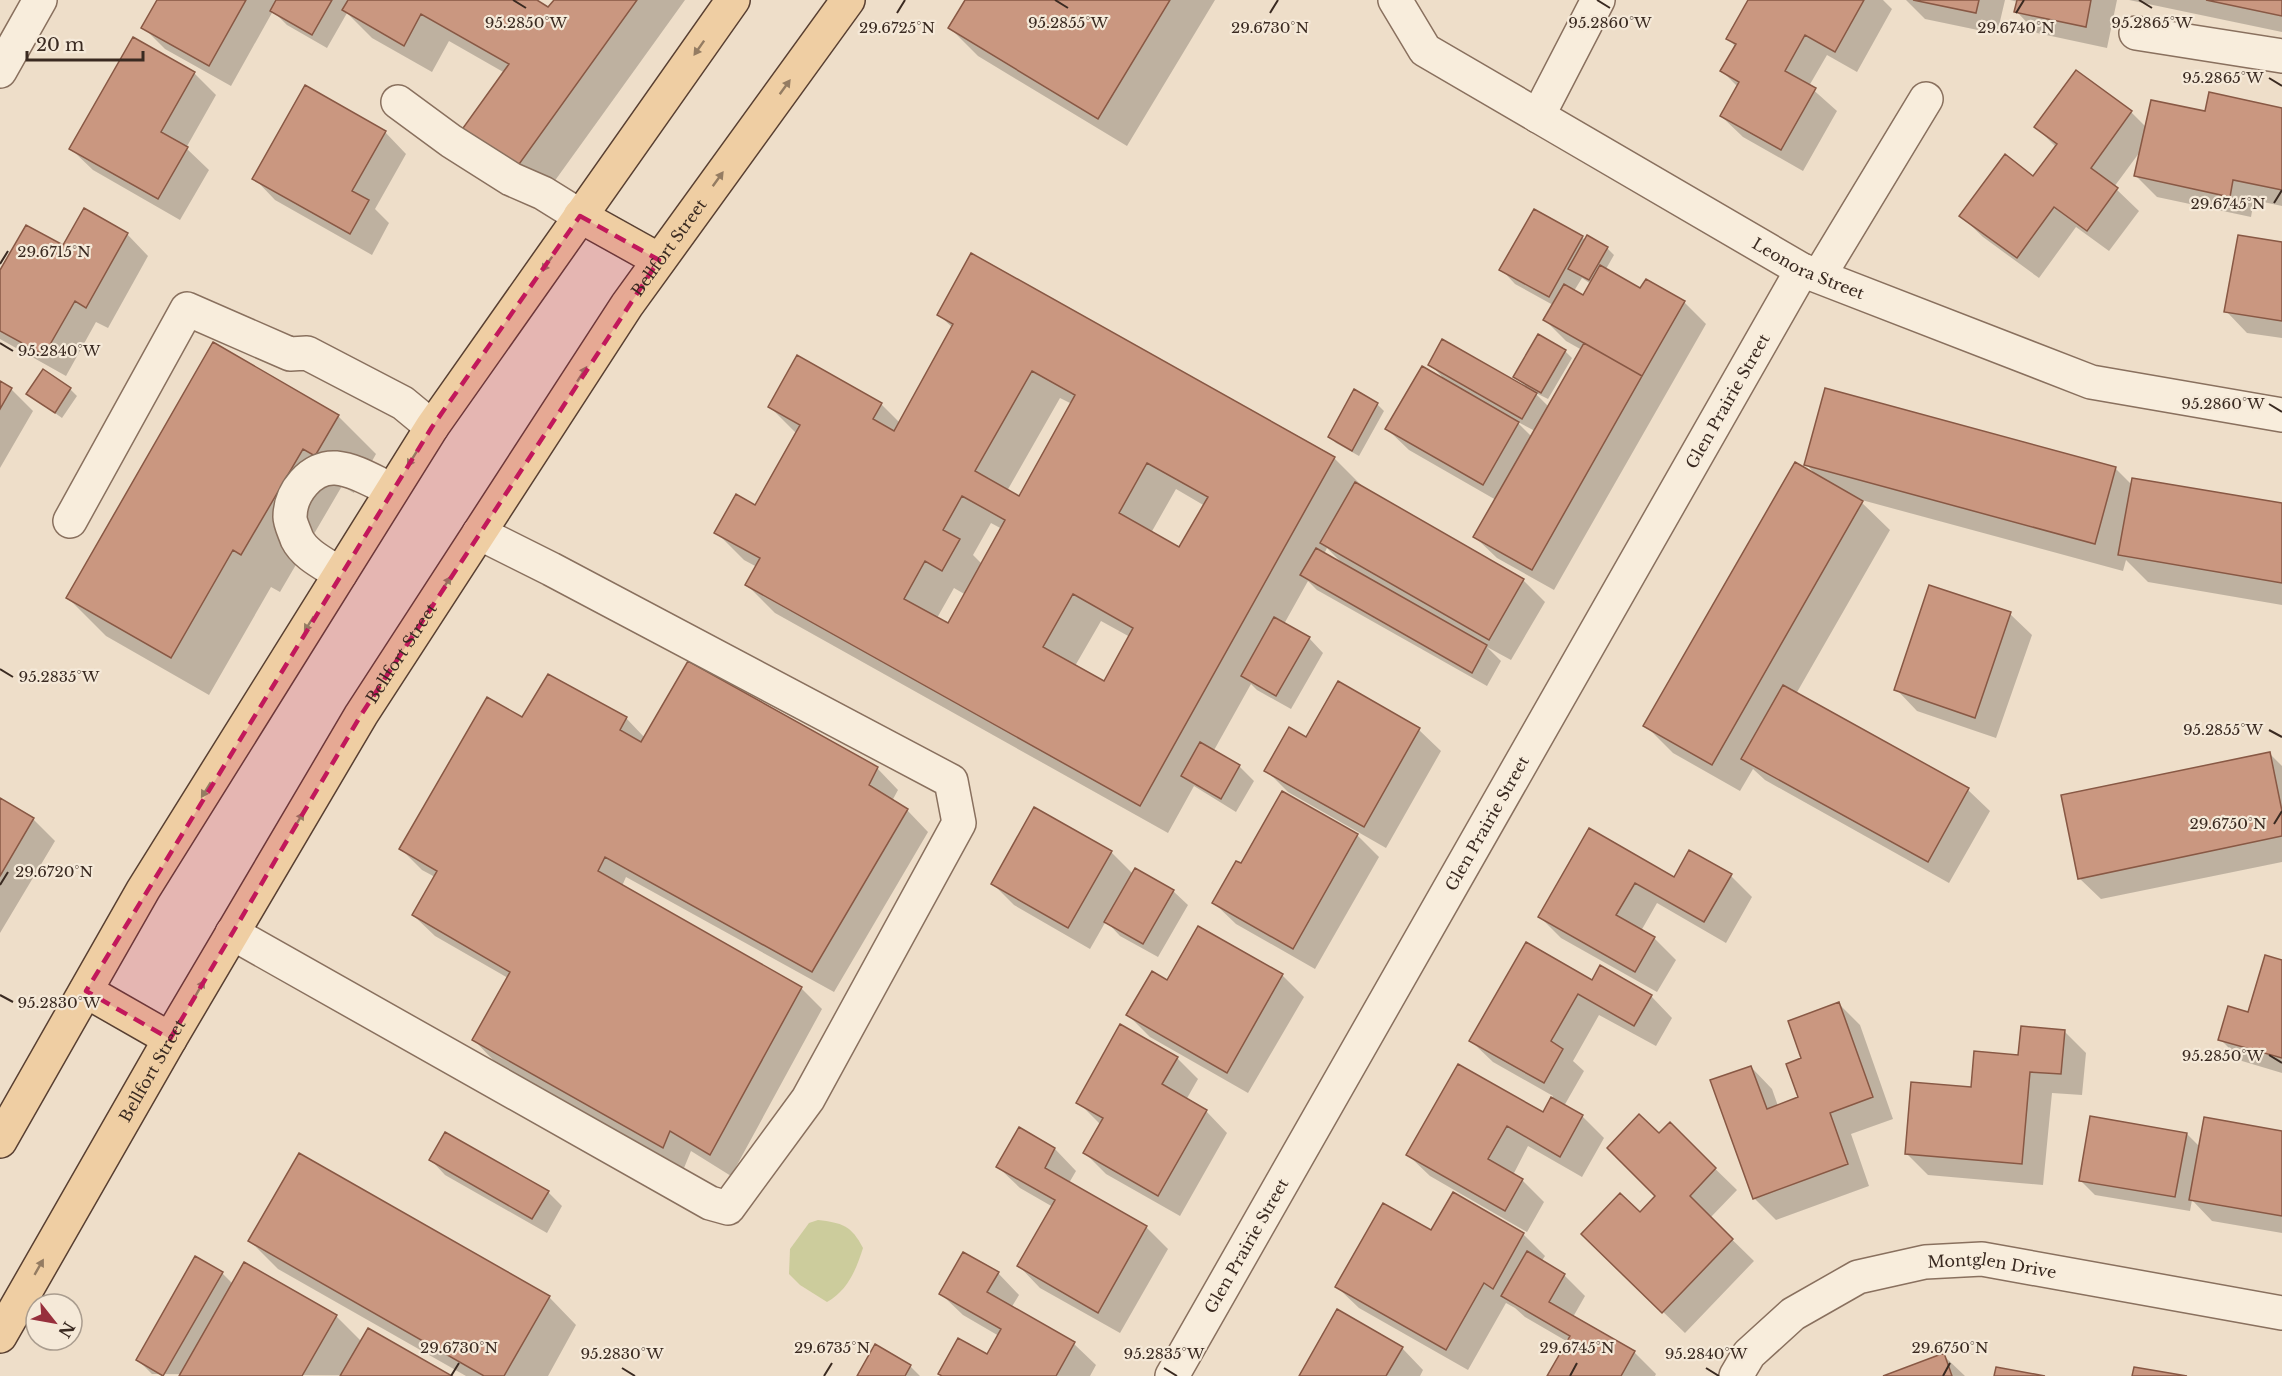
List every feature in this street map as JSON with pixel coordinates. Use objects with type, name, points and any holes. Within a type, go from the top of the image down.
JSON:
[{"type":"main road","points":[[0,1141],[143,890],[432,427],[733,0]]},
{"type":"main road","name":"Bellfort Street","points":[[0,1336],[170,1039],[361,715],[627,305],[848,0]]},
{"type":"main road","points":[[580,216],[659,260]]},
{"type":"main road","points":[[86,991],[170,1039]]},
{"type":"street","points":[[0,71],[40,0]]},
{"type":"street","name":"Leonora Street","points":[[1395,0],[1425,50],[1810,273],[2091,382],[2282,415]]},
{"type":"street","points":[[1538,116],[1598,0]]},
{"type":"street","points":[[2136,33],[2282,56]]},
{"type":"street","name":"Glen Prairie Street","points":[[1172,1376],[1810,273],[1926,99]]},
{"type":"street","points":[[398,102],[451,141],[511,179],[543,193],[580,216]]},
{"type":"street","points":[[70,521],[187,309],[290,354],[307,353],[403,403],[432,427]]},
{"type":"street","points":[[340,574],[311,555],[298,540],[290,517],[297,490],[313,473],[334,468],[358,473],[392,490]]},
{"type":"street","points":[[232,933],[711,1203],[728,1208],[808,1099],[958,823],[951,782],[479,533]]},
{"type":"street","name":"Montglen Drive","points":[[1736,1376],[1749,1354],[1793,1314],[1858,1277],[1925,1262],[1982,1258],[2282,1313]]},
{"type":"highlighted area","points":[[580,216],[659,260],[361,715],[170,1039],[86,991],[432,427]]},
{"type":"green space","points":[[818,1220],[845,1226],[854,1234],[863,1248],[846,1285],[827,1302],[800,1285],[789,1274],[790,1249],[809,1223]]},
{"type":"building","points":[[157,0],[246,0],[209,66],[141,28]]},
{"type":"building","points":[[276,0],[332,0],[312,35],[270,11]]},
{"type":"building","points":[[348,0],[537,0],[548,7],[554,0],[637,0],[512,174],[458,135],[509,64],[421,14],[404,46],[342,10]]},
{"type":"building","points":[[965,0],[1170,0],[1098,119],[948,28]]},
{"type":"building","points":[[1748,0],[1864,0],[1835,52],[1805,35],[1785,71],[1816,88],[1781,150],[1720,116],[1739,82],[1720,71],[1736,44],[1726,39]]},
{"type":"building","points":[[1913,0],[1979,0],[1976,13]]},
{"type":"building","points":[[2017,0],[2091,0],[2086,27],[2014,12]]},
{"type":"building","points":[[2206,0],[2282,0],[2282,16]]},
{"type":"building","points":[[133,37],[195,72],[161,132],[188,147],[158,199],[69,149]]},
{"type":"building","points":[[2076,70],[2132,111],[2091,168],[2118,188],[2087,231],[2054,207],[2017,258],[1959,216],[2005,154],[2033,176],[2057,144],[2034,127]]},
{"type":"building","points":[[305,85],[386,131],[352,191],[369,200],[350,234],[252,179]]},
{"type":"building","points":[[2209,92],[2282,108],[2282,190],[2233,180],[2230,197],[2134,176],[2151,100],[2205,111]]},
{"type":"building","points":[[84,208],[128,233],[86,308],[75,301],[44,355],[0,331],[0,270],[26,225],[63,245]]},
{"type":"building","points":[[1534,209],[1583,236],[1549,297],[1499,270]]},
{"type":"building","points":[[1587,235],[1608,247],[1589,280],[1568,269]]},
{"type":"building","points":[[2238,235],[2282,242],[2282,321],[2224,312]]},
{"type":"building","points":[[971,253],[1335,457],[1140,806],[745,585],[760,558],[714,533],[736,494],[755,505],[800,425],[768,407],[797,355],[882,403],[873,419],[894,431],[953,324],[937,315]],"holes":[[[1032,371],[1075,395],[1019,496],[975,471]],[[1147,463],[1208,497],[1179,547],[1119,513]],[[962,496],[1005,520],[948,623],[904,599],[925,561],[942,571],[960,539],[943,530]],[[1073,594],[1133,628],[1104,681],[1043,647]]]},
{"type":"building","points":[[1600,265],[1640,288],[1646,279],[1685,301],[1642,376],[1543,320],[1564,284],[1583,295]]},
{"type":"building","points":[[1538,334],[1566,350],[1541,393],[1513,377]]},
{"type":"building","points":[[1442,339],[1537,393],[1522,419],[1428,365]]},
{"type":"building","points":[[213,342],[339,415],[315,456],[303,449],[241,555],[233,550],[171,658],[66,598]]},
{"type":"building","points":[[1584,343],[1642,376],[1532,570],[1473,537]]},
{"type":"building","points":[[1422,366],[1519,422],[1483,485],[1385,429]]},
{"type":"building","points":[[43,369],[71,388],[55,413],[26,394]]},
{"type":"building","points":[[0,381],[12,388],[0,409]]},
{"type":"building","points":[[1825,388],[2116,467],[2095,544],[1804,465]]},
{"type":"building","points":[[1354,389],[1378,403],[1352,451],[1328,437]]},
{"type":"building","points":[[1795,462],[1863,501],[1712,765],[1643,726]]},
{"type":"building","points":[[2132,478],[2282,503],[2282,583],[2118,555]]},
{"type":"building","points":[[1355,482],[1524,579],[1489,640],[1320,543]]},
{"type":"building","points":[[1316,548],[1487,645],[1472,673],[1300,575]]},
{"type":"building","points":[[1929,585],[2011,612],[1975,718],[1894,690]]},
{"type":"building","points":[[1274,617],[1310,637],[1276,696],[1241,676]]},
{"type":"building","points":[[688,661],[878,767],[869,785],[908,809],[812,972],[605,857],[598,871],[802,987],[710,1155],[670,1131],[663,1148],[472,1040],[510,972],[412,915],[437,871],[399,849],[487,697],[522,717],[548,674],[627,717],[620,730],[641,742]]},
{"type":"building","points":[[1338,681],[1420,728],[1364,827],[1264,771],[1289,727],[1306,737]]},
{"type":"building","points":[[1783,685],[1969,788],[1928,862],[1741,759]]},
{"type":"building","points":[[1200,742],[1240,765],[1221,799],[1181,776]]},
{"type":"building","points":[[2270,752],[2282,811],[2282,836],[2078,879],[2061,795]]},
{"type":"building","points":[[1282,791],[1358,834],[1293,949],[1212,903],[1236,861],[1241,863]]},
{"type":"building","points":[[0,798],[34,818],[0,876]]},
{"type":"building","points":[[1034,807],[1112,851],[1068,928],[991,884]]},
{"type":"building","points":[[1589,828],[1674,877],[1689,850],[1732,874],[1704,922],[1635,883],[1616,915],[1655,937],[1635,972],[1538,917]]},
{"type":"building","points":[[1135,868],[1174,890],[1143,944],[1104,922]]},
{"type":"building","points":[[1198,926],[1283,974],[1227,1073],[1126,1015],[1152,971],[1167,980]]},
{"type":"building","points":[[1526,942],[1592,980],[1600,965],[1652,995],[1634,1026],[1578,994],[1551,1041],[1563,1049],[1544,1083],[1469,1041]]},
{"type":"building","points":[[2265,955],[2282,960],[2282,1058],[2218,1040],[2228,1006],[2248,1012]]},
{"type":"building","points":[[1839,1002],[1873,1097],[1830,1113],[1848,1164],[1753,1199],[1710,1080],[1751,1066],[1767,1109],[1798,1097],[1786,1064],[1801,1058],[1788,1021]]},
{"type":"building","points":[[1120,1024],[1178,1057],[1162,1084],[1207,1110],[1158,1196],[1083,1153],[1103,1118],[1076,1103]]},
{"type":"building","points":[[2021,1026],[2065,1030],[2061,1074],[2030,1072],[2022,1164],[1905,1154],[1911,1082],[1971,1087],[1974,1051],[2018,1055]]},
{"type":"building","points":[[1458,1064],[1543,1112],[1551,1097],[1583,1115],[1560,1157],[1507,1126],[1488,1159],[1523,1179],[1505,1211],[1406,1155]]},
{"type":"building","points":[[1639,1114],[1659,1133],[1670,1122],[1716,1168],[1690,1196],[1733,1239],[1662,1313],[1581,1234],[1620,1193],[1640,1212],[1655,1196],[1607,1148]]},
{"type":"building","points":[[2090,1116],[2187,1133],[2175,1197],[2079,1181]]},
{"type":"building","points":[[2204,1117],[2282,1131],[2282,1216],[2189,1200]]},
{"type":"building","points":[[1019,1127],[1055,1148],[1045,1168],[1147,1226],[1098,1313],[1017,1266],[1055,1200],[996,1167]]},
{"type":"building","points":[[445,1132],[549,1191],[532,1219],[429,1160]]},
{"type":"building","points":[[299,1153],[550,1296],[504,1376],[484,1376],[248,1241]]},
{"type":"building","points":[[1453,1192],[1524,1233],[1493,1289],[1484,1283],[1446,1350],[1335,1287],[1383,1203],[1431,1230]]},
{"type":"building","points":[[1527,1251],[1565,1274],[1549,1302],[1635,1351],[1621,1376],[1547,1376],[1570,1336],[1501,1296]]},
{"type":"building","points":[[963,1252],[999,1272],[987,1292],[1075,1342],[1056,1376],[942,1376],[938,1374],[958,1338],[987,1354],[1001,1329],[939,1294]]},
{"type":"building","points":[[195,1256],[223,1272],[163,1376],[136,1360]]},
{"type":"building","points":[[244,1262],[337,1315],[302,1376],[179,1376]]},
{"type":"building","points":[[1337,1309],[1403,1347],[1386,1376],[1299,1376]]},
{"type":"building","points":[[368,1328],[452,1376],[340,1376]]},
{"type":"building","points":[[875,1344],[911,1365],[905,1376],[857,1376]]},
{"type":"building","points":[[1944,1353],[1952,1376],[1883,1376]]},
{"type":"building","points":[[1996,1367],[2045,1376],[1994,1376]]},
{"type":"building","points":[[2134,1367],[2187,1376],[2132,1376]]}]
